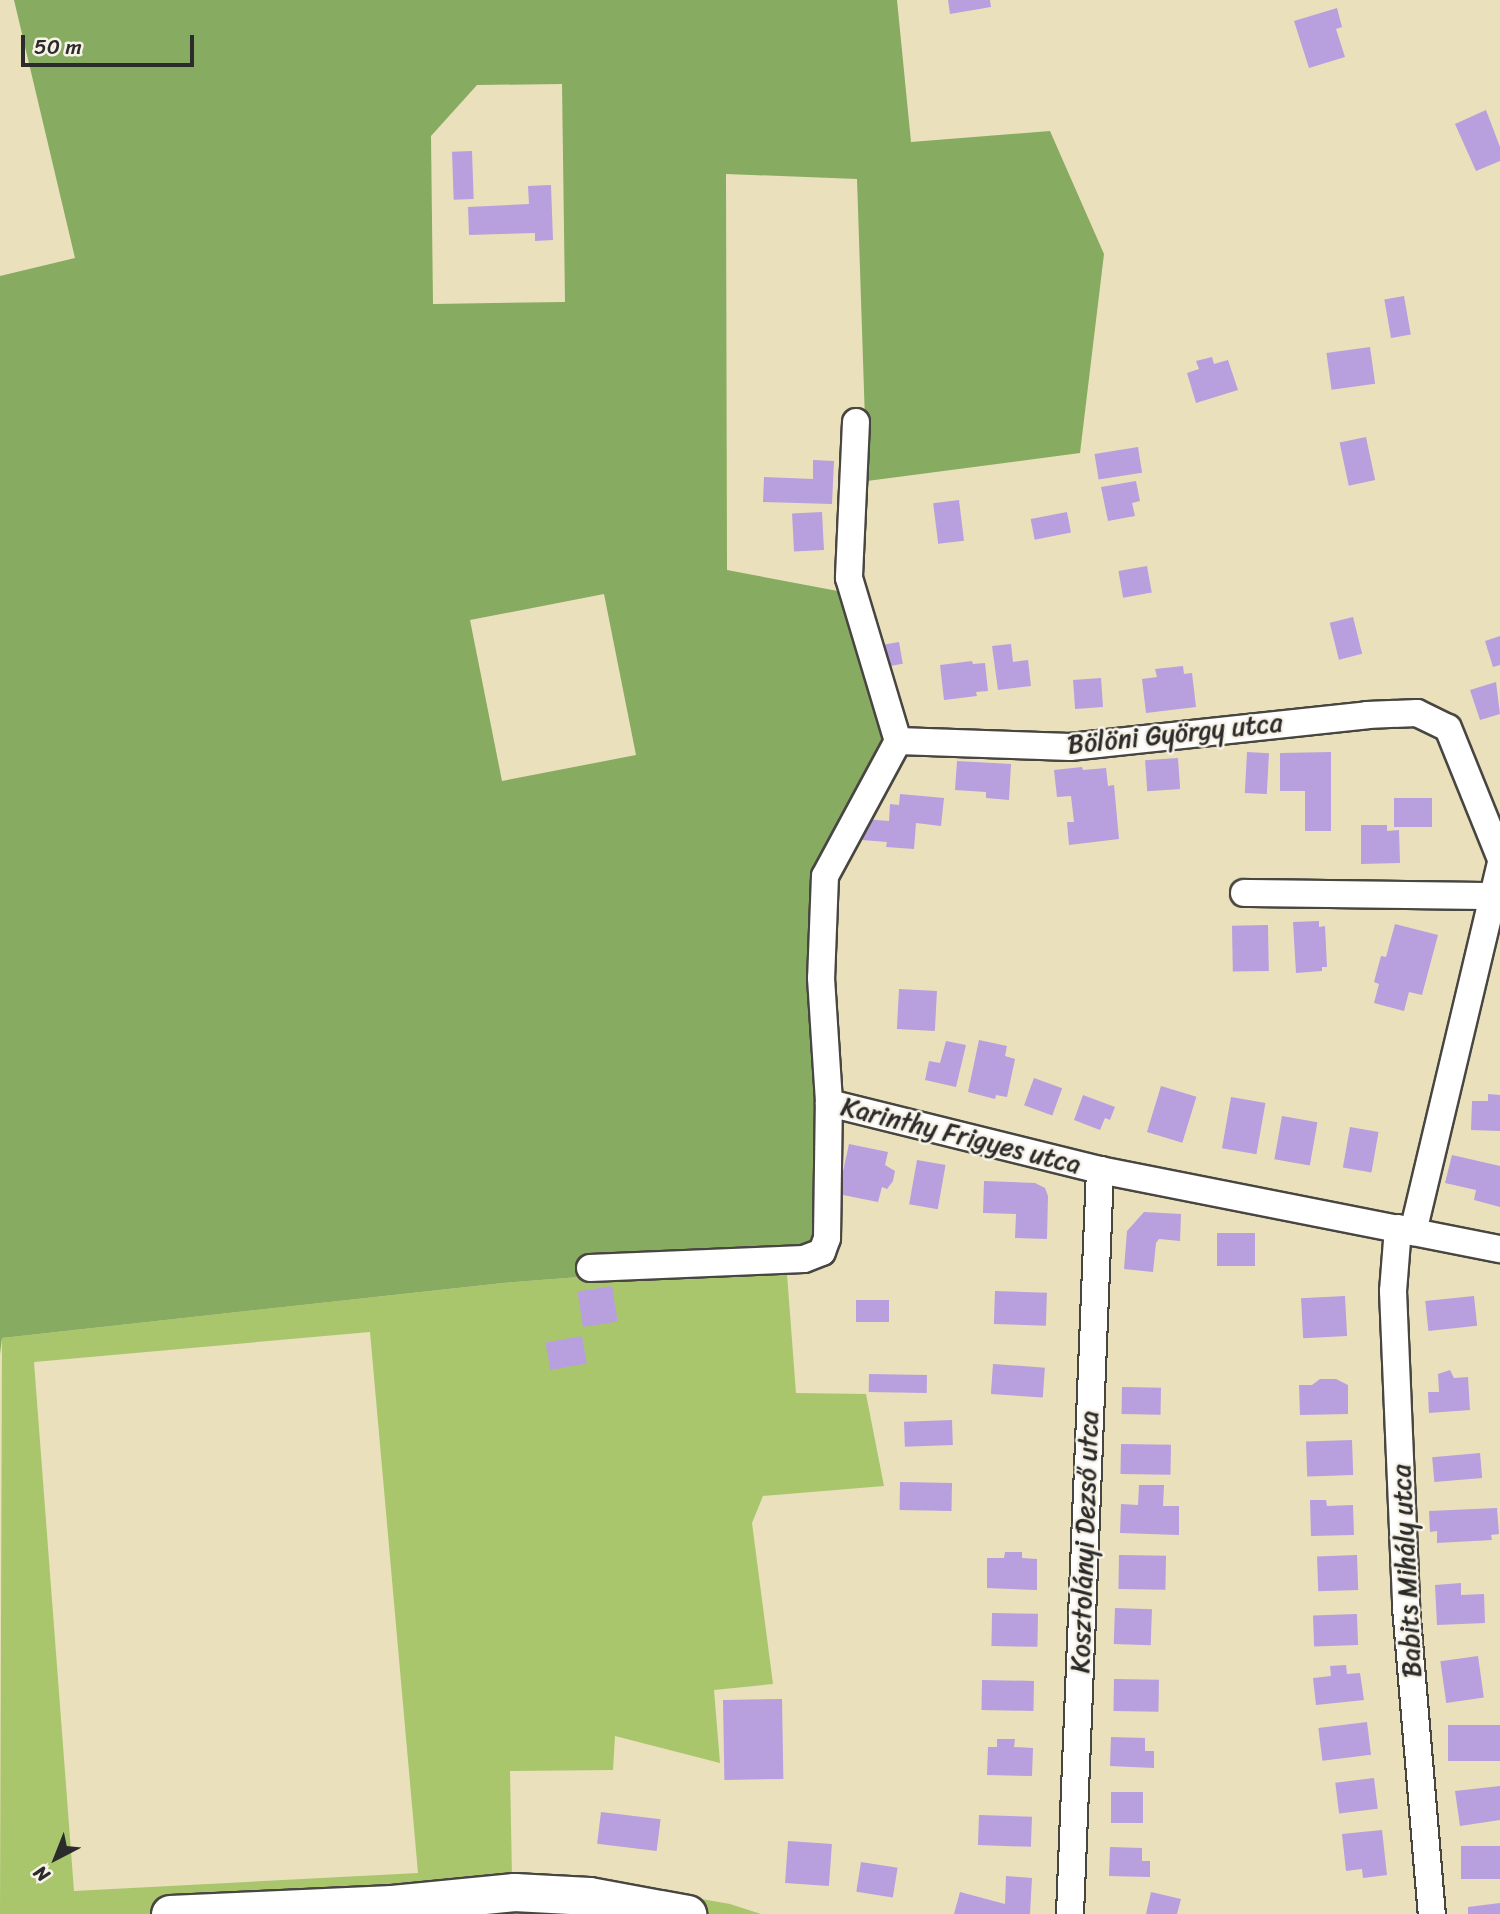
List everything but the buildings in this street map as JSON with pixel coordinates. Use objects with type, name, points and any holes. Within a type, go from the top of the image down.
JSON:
[{"type":"street","points":[[856,422],[849,579],[898,741]]},
{"type":"street","name":"Bölöni György utca","points":[[898,741],[1070,747],[1367,715],[1418,713],[1448,728],[1500,857]]},
{"type":"street","name":"Karinthy Frigyes utca","points":[[898,741],[825,876],[821,978],[828,1103],[1100,1170],[1500,1249]]},
{"type":"street","name":"Babits Mihály utca","points":[[1432,1914],[1406,1607],[1392,1291],[1405,1230],[1500,866]]},
{"type":"street","points":[[1244,893],[1491,896]]},
{"type":"street","points":[[590,1268],[804,1259],[822,1252],[827,1238],[828,1103]]},
{"type":"street","name":"Kosztolányi Dezső utca","points":[[1070,1914],[1100,1170]]},
{"type":"street","points":[[170,1914],[392,1904],[514,1892],[589,1896],[687,1914]]},
{"type":"green space","points":[[14,0],[897,0],[911,142],[1050,131],[1104,254],[1080,453],[867,481],[857,179],[726,174],[727,570],[843,592],[884,736],[815,881],[818,1240],[786,1261],[503,1283],[2,1338],[0,1354],[0,276],[75,258]],"holes":[[[562,84],[565,302],[433,304],[431,136],[477,85]],[[604,594],[636,755],[502,781],[470,620]]]},
{"type":"green space","points":[[786,1261],[796,1393],[866,1394],[884,1486],[763,1496],[752,1523],[773,1684],[714,1690],[720,1763],[615,1736],[613,1770],[510,1771],[512,1877],[628,1886],[730,1904],[761,1914],[0,1914],[2,1338],[503,1283]],"holes":[[[370,1332],[418,1873],[74,1891],[34,1362]]]}]
